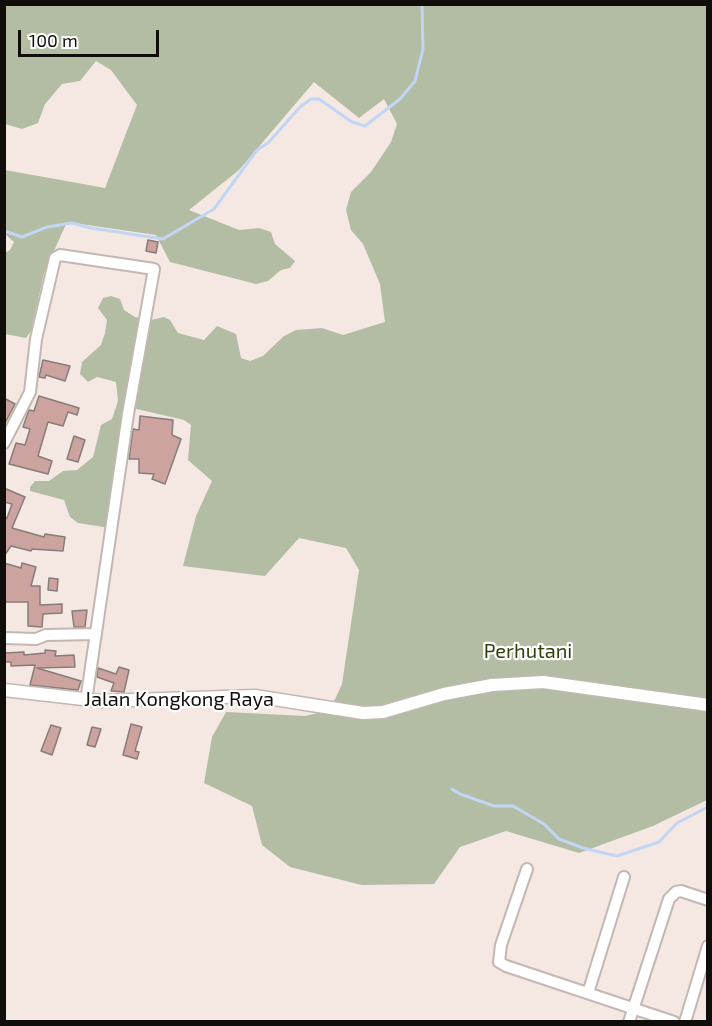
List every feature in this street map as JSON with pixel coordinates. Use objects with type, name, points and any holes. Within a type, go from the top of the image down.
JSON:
[{"type":"street","points":[[4,442],[30,392],[34,347],[52,263],[60,255],[154,269],[128,414],[86,701]]},
{"type":"street","points":[[4,638],[36,639],[46,634],[96,634]]},
{"type":"street","name":"Jalan Kongkong Raya","points":[[4,690],[86,701],[255,696],[363,713],[384,712],[444,694],[492,685],[543,682],[708,705]]},
{"type":"street","points":[[527,869],[501,945],[499,962],[675,1022]]},
{"type":"street","points":[[588,993],[624,877]]},
{"type":"street","points":[[629,1022],[672,895],[681,891],[708,900]]},
{"type":"street","points":[[685,1022],[708,946]]},
{"type":"green space","name":"Perhutani","points":[[5,5],[707,5],[707,800],[653,826],[579,853],[506,831],[460,847],[434,884],[362,885],[290,867],[262,845],[252,806],[204,783],[212,737],[226,712],[305,716],[330,710],[342,684],[359,570],[346,548],[299,538],[265,576],[183,566],[196,516],[212,481],[188,460],[191,425],[184,420],[128,407],[110,528],[78,523],[70,517],[64,500],[30,491],[30,487],[35,481],[49,481],[63,471],[77,470],[93,457],[101,425],[112,419],[118,401],[116,382],[97,377],[88,382],[80,374],[82,362],[101,345],[105,333],[107,320],[98,308],[103,298],[111,296],[120,299],[124,310],[135,317],[151,320],[164,317],[170,320],[178,333],[204,340],[217,326],[236,334],[241,358],[250,361],[263,356],[284,336],[296,330],[322,328],[343,335],[385,322],[380,284],[363,244],[351,230],[346,210],[351,192],[371,172],[391,142],[397,124],[384,99],[359,118],[314,82],[239,170],[189,210],[239,230],[259,228],[271,232],[275,244],[295,261],[290,268],[281,270],[268,281],[256,284],[170,262],[156,235],[67,222],[44,273],[31,331],[26,338],[5,334],[5,253],[10,250],[14,242],[5,234],[5,170],[105,188],[137,105],[111,70],[96,61],[80,81],[62,84],[45,104],[38,123],[22,129],[5,124]]},
{"type":"building","points":[[148,240],[158,242],[156,253],[146,251]]},
{"type":"building","points":[[43,360],[70,366],[65,381],[46,375],[45,378],[39,377]]},
{"type":"building","points":[[39,396],[79,408],[77,415],[68,412],[63,426],[48,422],[38,456],[52,461],[48,474],[9,464],[16,443],[25,445],[30,429],[23,427],[29,410],[34,411]]},
{"type":"building","points":[[4,398],[15,404],[4,425]]},
{"type":"building","points":[[140,416],[173,420],[172,435],[181,439],[165,484],[152,479],[154,474],[139,473],[139,459],[129,459],[133,429],[139,430]]},
{"type":"building","points":[[74,436],[85,440],[78,462],[67,459]]},
{"type":"building","points":[[4,488],[25,497],[12,528],[44,537],[45,534],[65,537],[63,551],[32,549],[31,551],[11,546],[4,556],[4,517],[7,518],[12,504],[4,502]]},
{"type":"building","points":[[4,563],[21,568],[22,563],[36,567],[31,586],[40,586],[40,605],[62,604],[62,613],[43,614],[42,627],[28,626],[28,602],[4,602]]},
{"type":"building","points":[[49,578],[58,579],[57,591],[48,590]]},
{"type":"building","points":[[87,610],[85,627],[74,627],[72,611]]},
{"type":"building","points":[[45,650],[56,651],[55,656],[74,655],[75,667],[37,668],[81,681],[78,690],[30,685],[35,665],[11,666],[11,662],[4,662],[4,653],[24,652],[24,655],[45,653]]},
{"type":"building","points":[[119,667],[129,670],[124,692],[111,691],[114,683],[97,677],[98,668],[116,674]]},
{"type":"building","points":[[131,724],[142,727],[135,751],[139,752],[137,759],[123,755]]},
{"type":"building","points":[[51,725],[61,728],[52,755],[41,751]]},
{"type":"building","points":[[92,727],[101,729],[95,747],[87,745]]},
{"type":"waterway","points":[[4,231],[22,237],[47,227],[72,223],[163,239],[214,209],[257,150],[268,143],[300,107],[311,99],[319,99],[352,122],[365,126],[400,99],[415,81],[423,49],[422,4]]},
{"type":"waterway","points":[[452,789],[494,806],[513,806],[544,824],[559,839],[583,848],[617,856],[659,842],[677,823],[708,807]]}]
